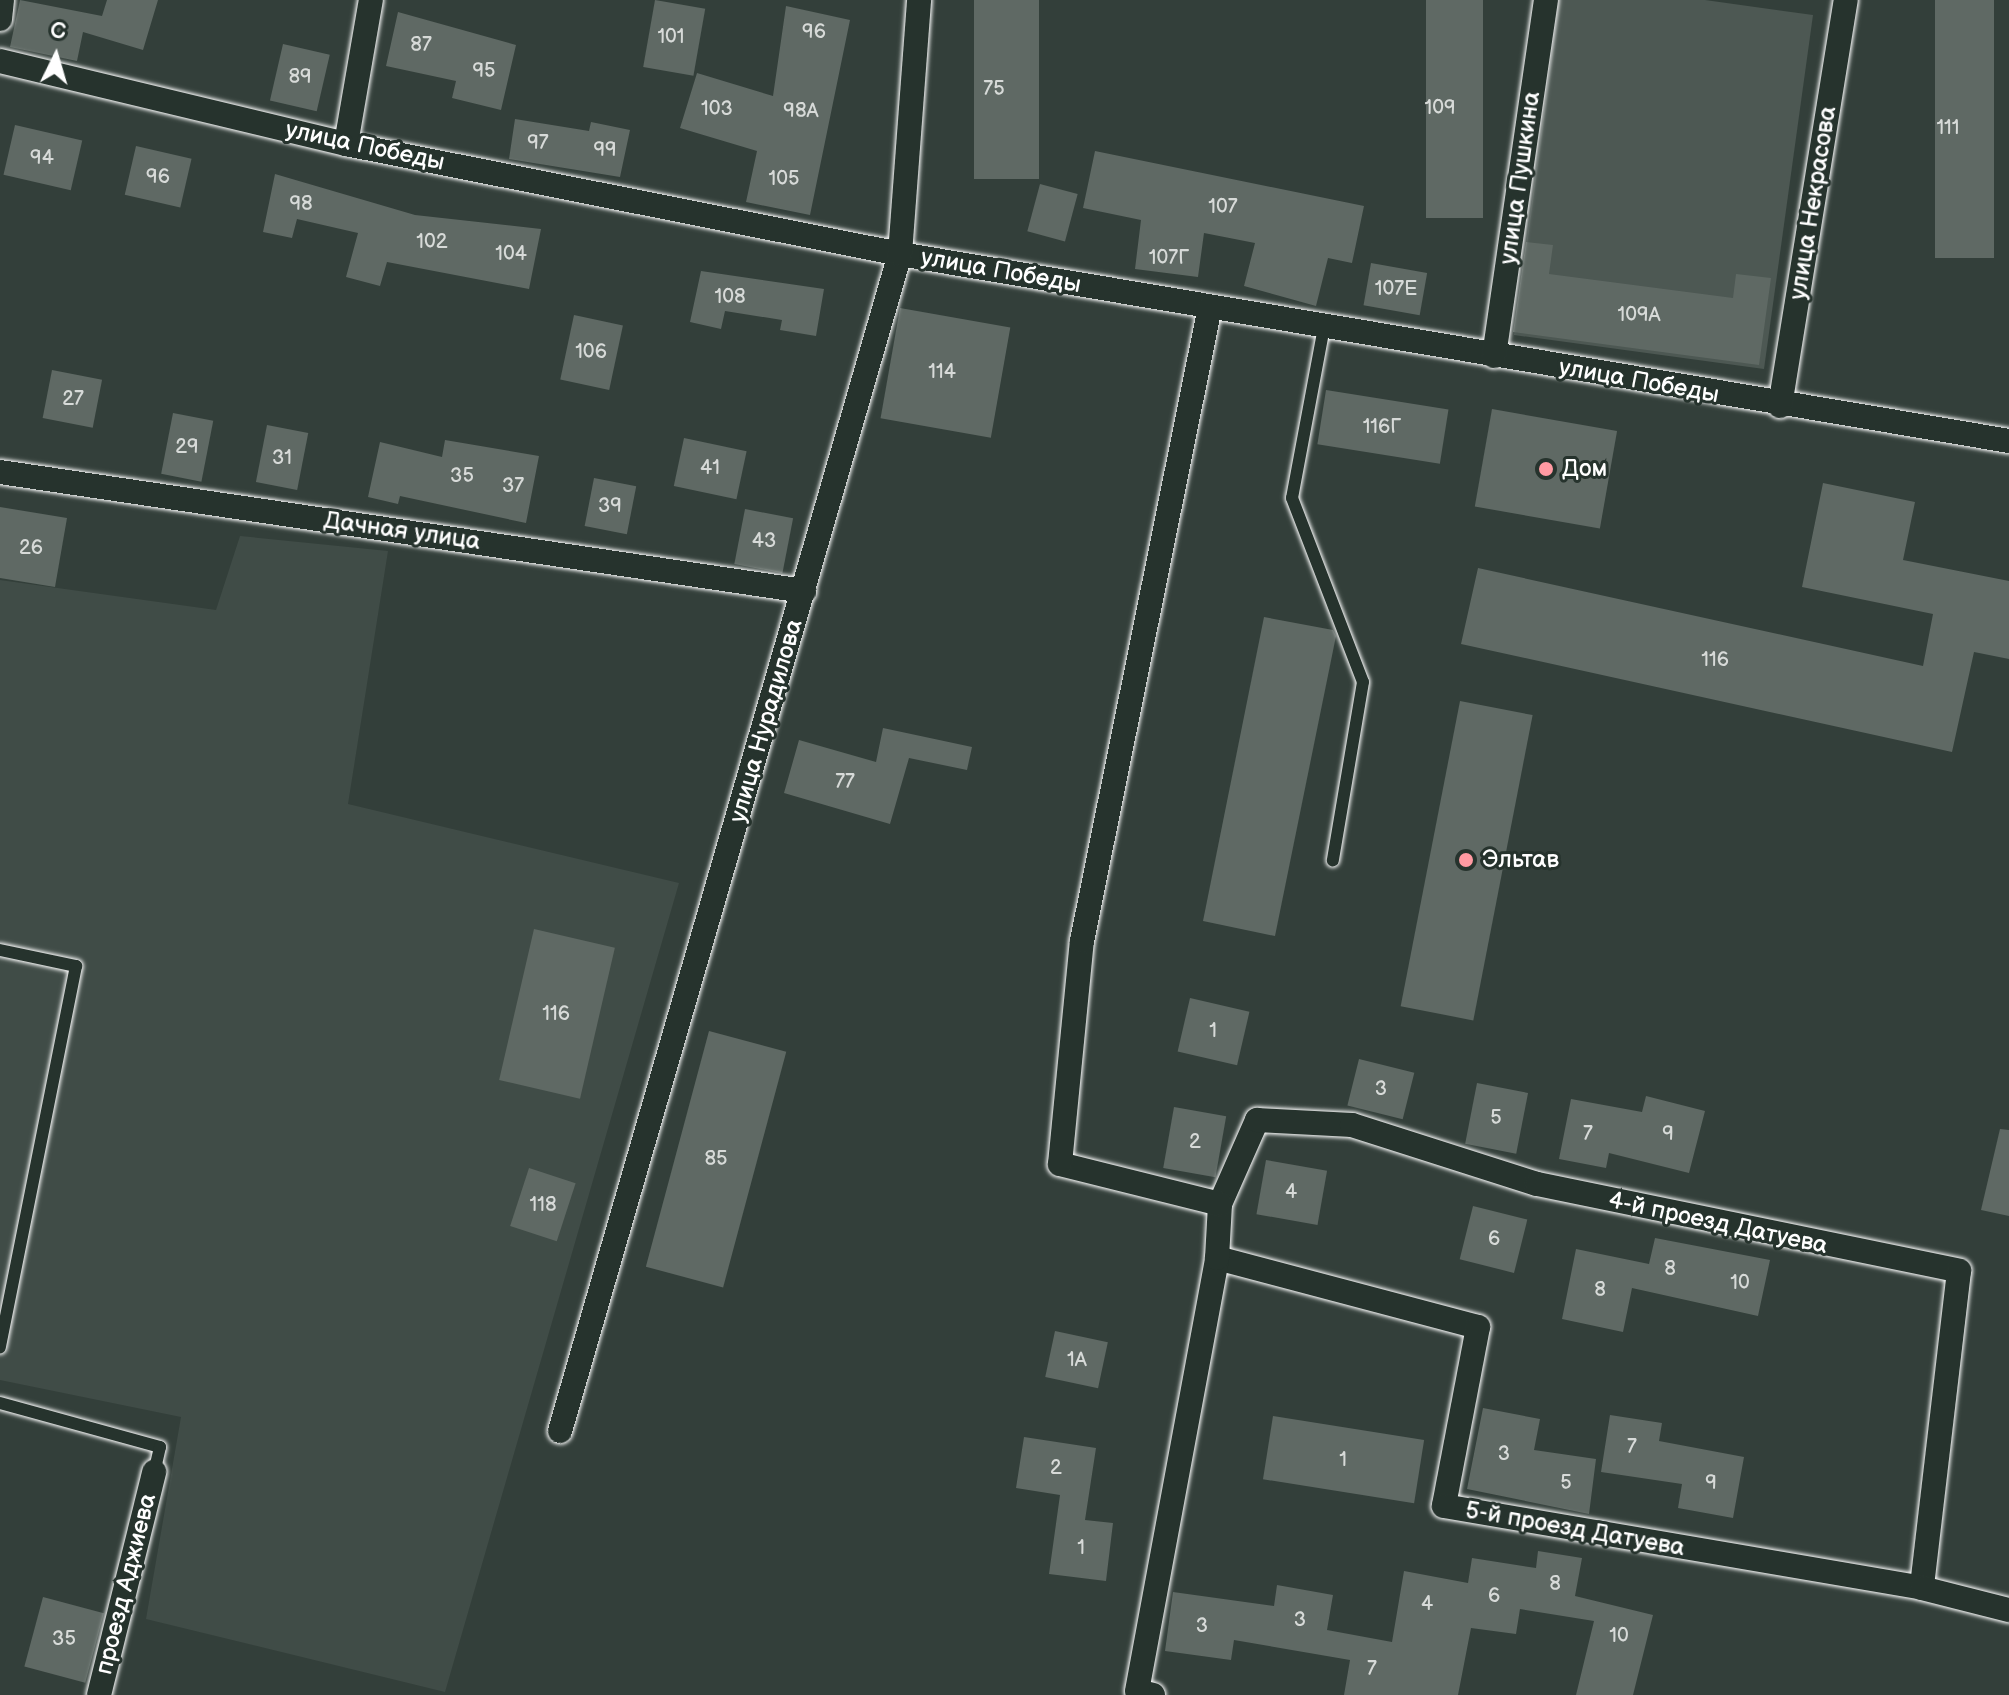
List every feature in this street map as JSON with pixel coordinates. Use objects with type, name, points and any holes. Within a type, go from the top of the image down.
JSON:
[{"type":"street","points":[[0,19],[2,0]]},
{"type":"street","points":[[346,144],[371,0]]},
{"type":"street","name":"улица Нурадилова","points":[[560,1431],[900,254],[919,0]]},
{"type":"street","name":"улица Пушкина","points":[[1494,356],[1546,0]]},
{"type":"street","name":"улица Некрасова","points":[[1780,406],[1846,0]]},
{"type":"street","name":"улица Победы","points":[[0,61],[346,144],[900,254],[1780,406],[2009,441]]},
{"type":"street","points":[[1153,1695],[1137,1691],[1217,1258],[1220,1204],[1060,1164],[1082,941],[1210,307]]},
{"type":"street","name":"Дачная улица","points":[[0,472],[804,591]]},
{"type":"street","name":"4-й проезд Датуева","points":[[1220,1204],[1257,1120],[1352,1125],[1537,1184],[1959,1271],[1922,1588]]},
{"type":"street","name":"5-й проезд Датуева","points":[[1217,1258],[1478,1327],[1444,1506],[1922,1588],[2009,1610]]},
{"type":"street","name":"проезд Аджиева","points":[[99,1695],[154,1472]]},
{"type":"lane","points":[[1324,327],[1292,498],[1363,682],[1333,860]]},
{"type":"lane","points":[[0,950],[76,966],[0,1348]]},
{"type":"lane","points":[[0,1403],[160,1447],[154,1472]]},
{"type":"shaded area","points":[[1559,0],[1705,0],[1813,15],[1764,369],[1514,335]]},
{"type":"shaded area","points":[[240,536],[388,551],[348,804],[679,883],[445,1692],[146,1619],[181,1417],[0,1380],[0,580],[216,610]]},
{"type":"building","points":[[20,0],[102,16],[107,0],[158,0],[143,50],[83,32],[77,61],[10,47]]},
{"type":"building","points":[[655,0],[705,9],[693,76],[643,67]]},
{"type":"building","points":[[974,0],[1039,0],[1039,179],[974,179]]},
{"type":"building","points":[[1426,0],[1483,0],[1483,218],[1426,218]]},
{"type":"building","points":[[1935,0],[1994,0],[1994,258],[1935,258]]},
{"type":"building","points":[[786,6],[850,20],[810,215],[746,202],[757,151],[680,128],[697,73],[773,96]]},
{"type":"building","points":[[398,12],[516,45],[501,110],[452,98],[456,81],[386,66]]},
{"type":"building","points":[[283,44],[330,55],[317,111],[270,101]]},
{"type":"building","points":[[515,119],[589,131],[591,122],[630,130],[620,177],[509,159]]},
{"type":"building","points":[[15,125],[82,141],[71,190],[4,175]]},
{"type":"building","points":[[136,146],[192,159],[180,208],[125,195]]},
{"type":"building","points":[[1095,151],[1364,206],[1352,263],[1328,258],[1316,306],[1244,286],[1255,243],[1204,233],[1198,277],[1135,269],[1141,220],[1083,208]]},
{"type":"building","points":[[275,174],[415,215],[541,229],[529,289],[387,262],[380,286],[346,277],[358,233],[297,219],[292,238],[263,232]]},
{"type":"building","points":[[1040,184],[1078,194],[1065,241],[1027,231]]},
{"type":"building","points":[[1526,242],[1553,245],[1549,274],[1733,298],[1736,274],[1771,278],[1759,365],[1513,332]]},
{"type":"building","points":[[1371,263],[1427,273],[1420,315],[1364,305]]},
{"type":"building","points":[[701,271],[824,289],[816,336],[780,330],[782,320],[725,311],[721,329],[690,322]]},
{"type":"building","points":[[900,308],[1010,327],[991,438],[881,418]]},
{"type":"building","points":[[574,315],[623,325],[609,390],[560,380]]},
{"type":"building","points":[[52,370],[102,380],[93,428],[43,418]]},
{"type":"building","points":[[1326,390],[1448,409],[1440,464],[1317,444]]},
{"type":"building","name":"Дом","points":[[1492,409],[1617,431],[1600,529],[1475,506]]},
{"type":"building","points":[[173,413],[213,421],[201,482],[161,474]]},
{"type":"building","points":[[267,425],[308,433],[297,490],[256,482]]},
{"type":"building","points":[[684,438],[747,451],[736,499],[674,486]]},
{"type":"building","points":[[445,440],[539,456],[526,523],[400,496],[398,504],[368,497],[380,442],[442,457]]},
{"type":"building","points":[[594,478],[636,486],[627,534],[585,526]]},
{"type":"building","points":[[1823,483],[1915,502],[1903,560],[2009,581],[2009,659],[1974,652],[1952,752],[1461,644],[1478,568],[1923,666],[1933,614],[1802,587]]},
{"type":"building","points":[[0,507],[67,518],[55,587],[0,578]]},
{"type":"building","points":[[745,509],[793,518],[782,573],[734,564]]},
{"type":"building","points":[[1264,617],[1333,630],[1336,636],[1275,936],[1203,921]]},
{"type":"building","name":"Эльтав","points":[[1460,701],[1533,715],[1473,1020],[1401,1006]]},
{"type":"building","points":[[883,728],[972,747],[967,770],[909,758],[890,824],[784,793],[799,740],[876,762]]},
{"type":"building","points":[[534,929],[615,948],[580,1099],[499,1080]]},
{"type":"building","points":[[1190,998],[1249,1012],[1237,1065],[1178,1052]]},
{"type":"building","points":[[709,1031],[786,1052],[723,1287],[646,1267]]},
{"type":"building","points":[[1359,1059],[1414,1073],[1403,1119],[1347,1106]]},
{"type":"building","points":[[1477,1083],[1528,1093],[1516,1154],[1465,1144]]},
{"type":"building","points":[[1646,1096],[1705,1111],[1689,1173],[1609,1153],[1606,1168],[1559,1159],[1571,1099],[1642,1112]]},
{"type":"building","points":[[1174,1107],[1226,1116],[1215,1177],[1163,1168]]},
{"type":"building","points":[[2000,1129],[2009,1130],[2009,1216],[1981,1210]]},
{"type":"building","points":[[1266,1160],[1327,1171],[1318,1225],[1256,1214]]},
{"type":"building","points":[[529,1168],[576,1183],[557,1241],[510,1226]]},
{"type":"building","points":[[1473,1206],[1527,1220],[1514,1273],[1460,1259]]},
{"type":"building","points":[[1655,1238],[1770,1260],[1758,1316],[1632,1288],[1623,1332],[1562,1319],[1576,1249],[1649,1264]]},
{"type":"building","points":[[1055,1331],[1108,1342],[1098,1388],[1045,1377]]},
{"type":"building","points":[[1483,1408],[1540,1419],[1534,1450],[1596,1459],[1589,1514],[1467,1489]]},
{"type":"building","points":[[1610,1415],[1662,1423],[1659,1441],[1744,1457],[1733,1518],[1678,1508],[1682,1484],[1601,1472]]},
{"type":"building","points":[[1273,1416],[1424,1440],[1414,1503],[1263,1479]]},
{"type":"building","points":[[1024,1437],[1096,1448],[1085,1520],[1113,1523],[1106,1581],[1049,1574],[1060,1495],[1016,1488]]},
{"type":"building","points":[[1538,1551],[1582,1558],[1575,1596],[1653,1615],[1633,1695],[1576,1695],[1594,1621],[1520,1609],[1516,1634],[1471,1628],[1458,1695],[1344,1695],[1350,1660],[1234,1640],[1231,1660],[1165,1651],[1173,1592],[1274,1606],[1277,1585],[1333,1595],[1327,1630],[1392,1642],[1404,1571],[1468,1583],[1472,1558],[1536,1568]]},
{"type":"building","points":[[43,1597],[104,1613],[85,1683],[24,1667]]},
{"type":"place","name":"Дом","points":[[1546,469]]},
{"type":"place","name":"Эльтав","points":[[1466,860]]}]
